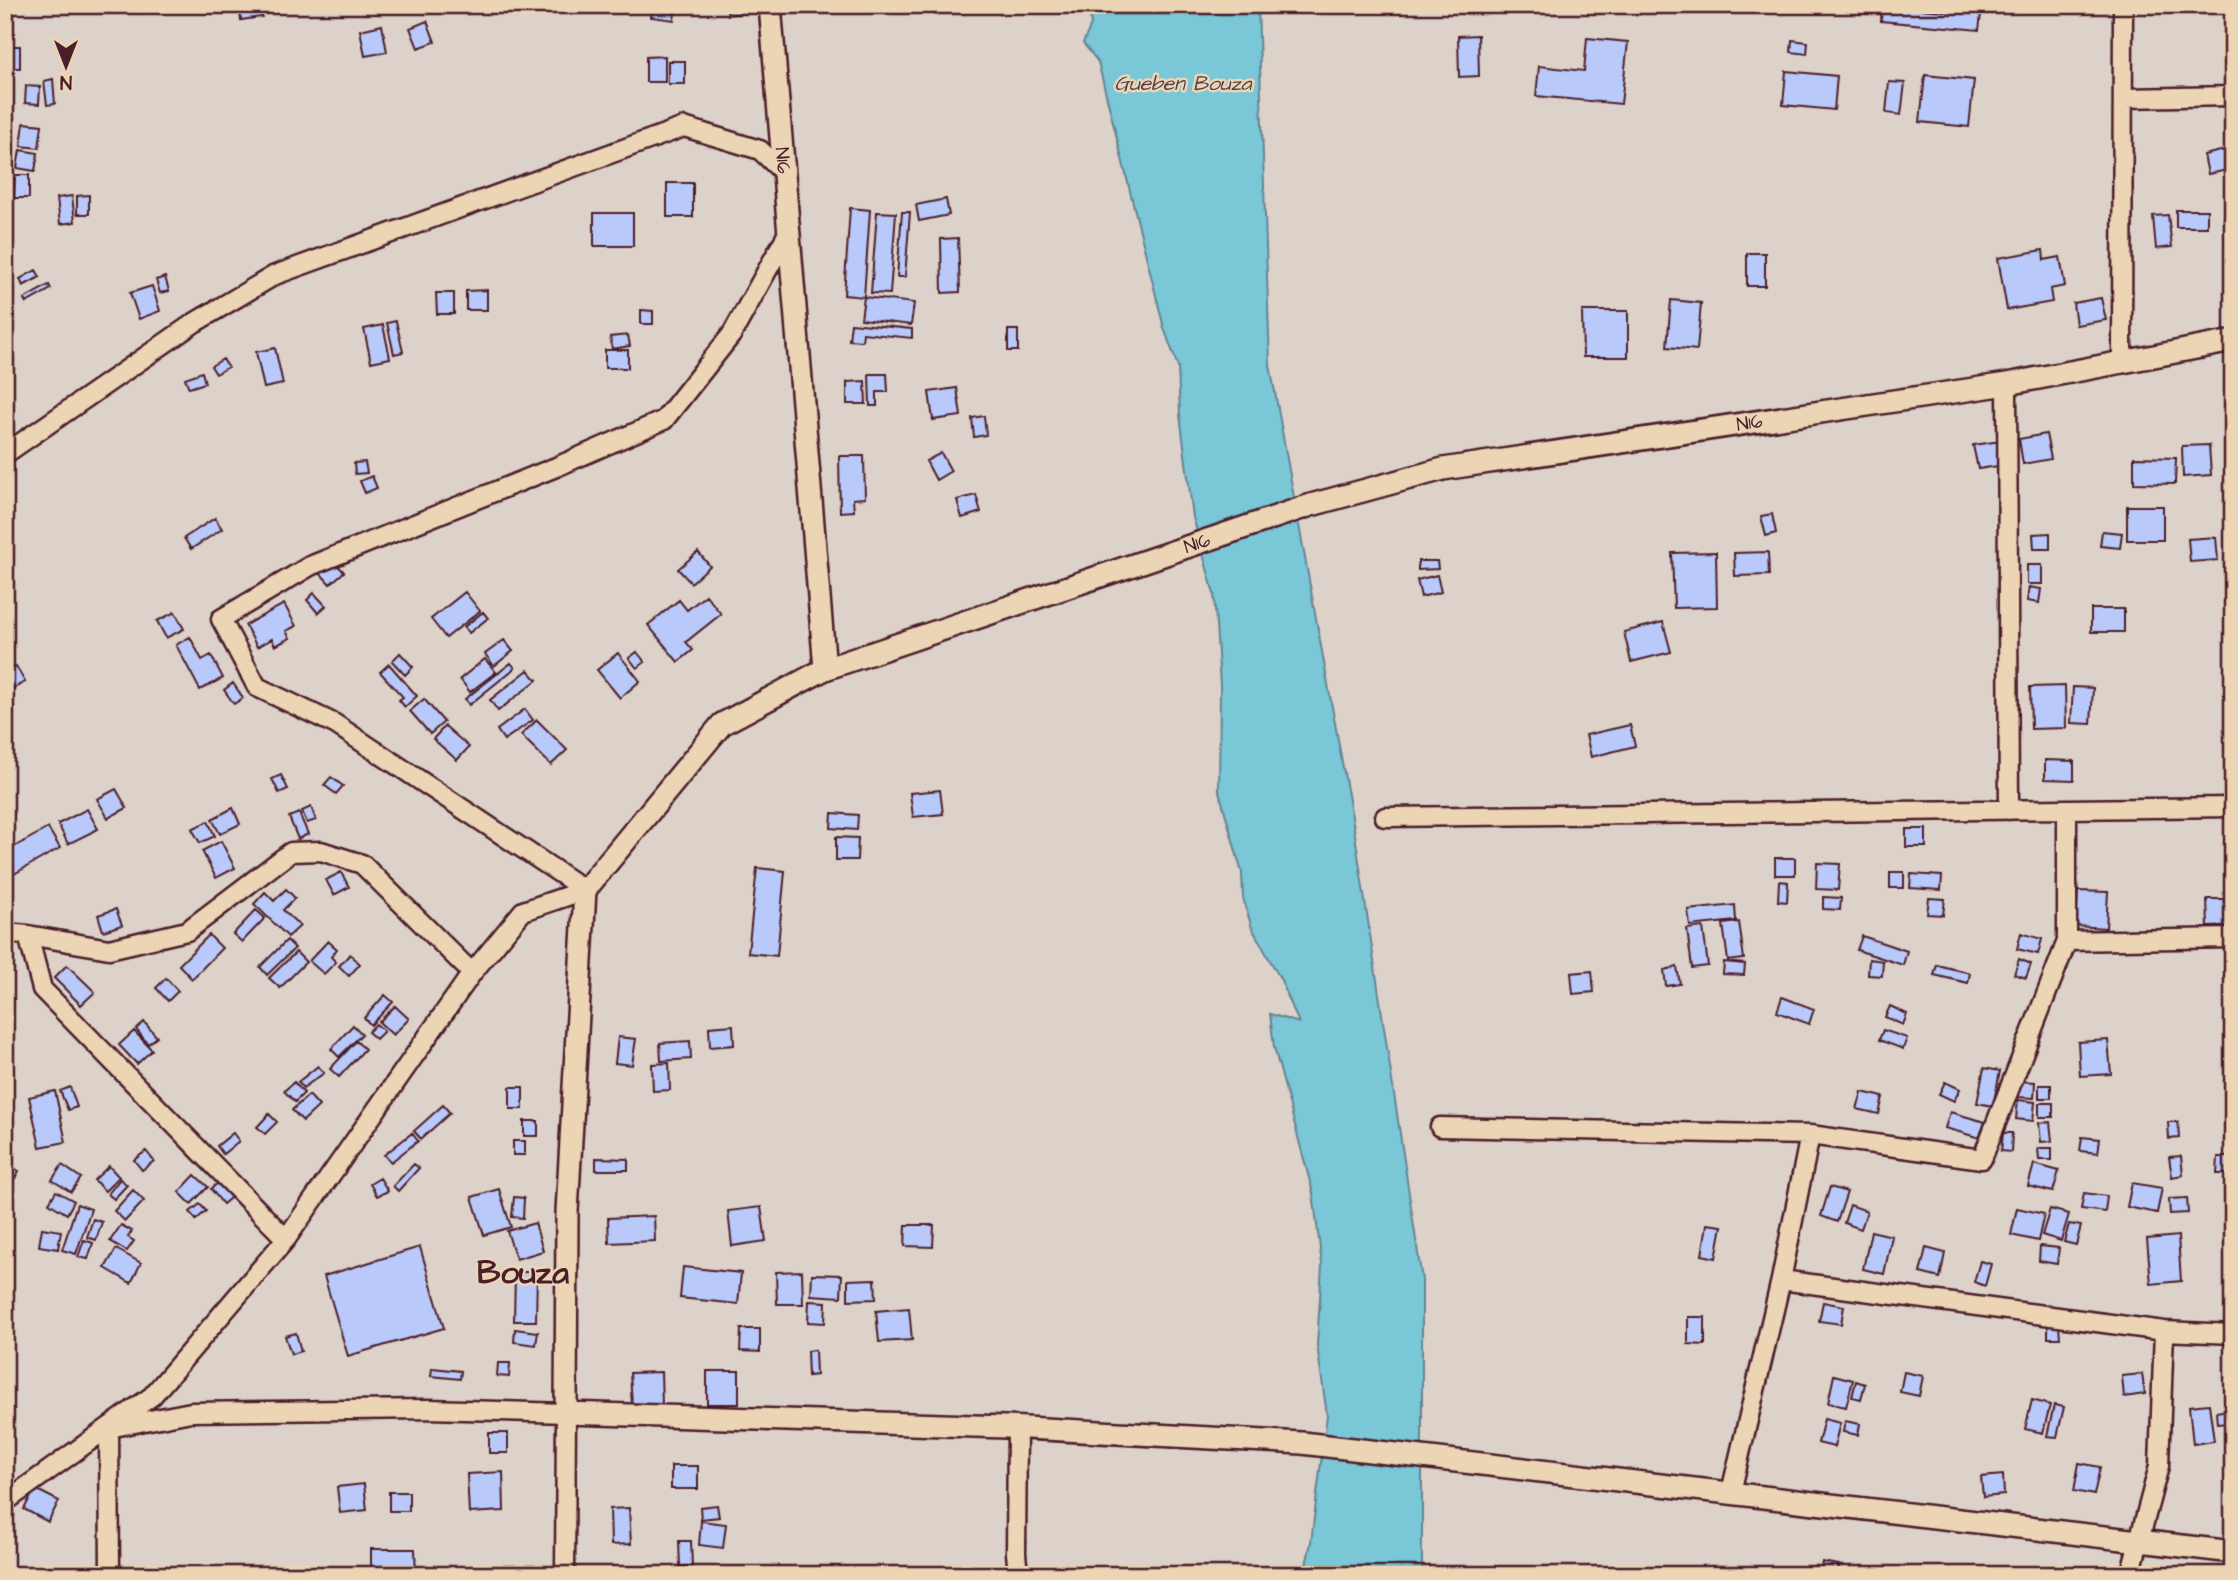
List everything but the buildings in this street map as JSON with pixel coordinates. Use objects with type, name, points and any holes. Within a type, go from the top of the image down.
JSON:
[{"type":"street","name":"N16","points":[[770,5],[825,669],[1311,505],[1443,469],[2007,384],[2233,341]]},
{"type":"street","points":[[2122,361],[2123,5]]},
{"type":"street","points":[[2123,97],[2233,96]]},
{"type":"street","points":[[5,454],[194,323],[287,270],[684,127],[760,150],[784,173]]},
{"type":"street","points":[[585,890],[335,724],[257,687],[221,619],[310,566],[664,421],[732,334],[789,231]]},
{"type":"street","points":[[2007,384],[2008,810]]},
{"type":"street","points":[[5,1502],[152,1396],[286,1239],[472,973],[523,911],[585,890],[722,724],[825,669]]},
{"type":"street","points":[[1385,817],[2233,807]]},
{"type":"street","points":[[1440,1127],[1810,1135],[1982,1159],[2067,941],[2067,809]]},
{"type":"street","points":[[5,933],[109,949],[187,930],[291,852],[321,851],[362,864],[472,973]]},
{"type":"street","points":[[565,1575],[568,1212],[585,890]]},
{"type":"street","points":[[28,935],[42,989],[286,1239]]},
{"type":"street","points":[[2067,941],[2233,938]]},
{"type":"street","points":[[1731,1492],[1781,1280],[1810,1135]]},
{"type":"street","points":[[1781,1280],[2164,1331],[2233,1334]]},
{"type":"street","points":[[2130,1575],[2159,1466],[2164,1331]]},
{"type":"street","points":[[109,1428],[191,1412],[428,1409],[1017,1428],[1301,1443],[2233,1552]]},
{"type":"street","points":[[109,1428],[110,1575]]},
{"type":"street","points":[[1017,1428],[1018,1575]]},
{"type":"water","name":"Gueben Bouza","points":[[1089,5],[1258,5],[1270,365],[1354,828],[1422,1280],[1422,1575],[1304,1575],[1311,1542],[1327,1415],[1317,1345],[1322,1265],[1313,1193],[1274,1047],[1270,1014],[1299,1023],[1281,980],[1252,928],[1243,898],[1242,873],[1219,791],[1220,685],[1214,594],[1193,517],[1180,415],[1178,367],[1164,328],[1098,62],[1083,43],[1091,25]]},
{"type":"district","name":"Bouza","points":[[523,1273]]}]
